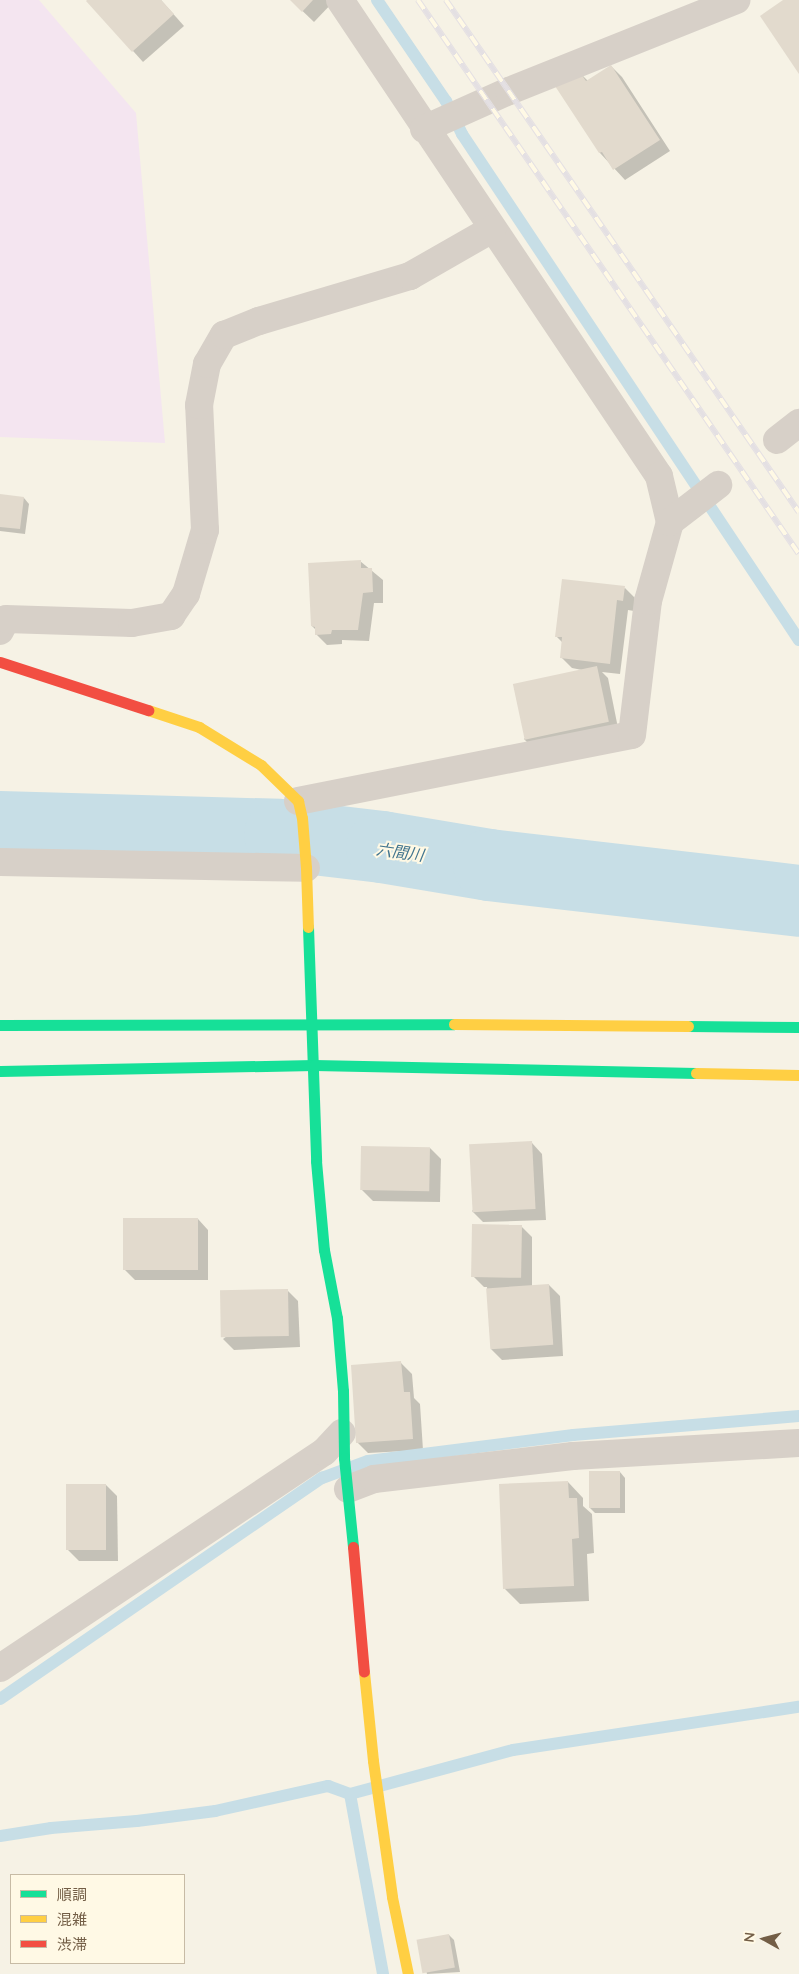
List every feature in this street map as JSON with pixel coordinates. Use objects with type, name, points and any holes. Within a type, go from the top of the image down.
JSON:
[{"type":"street","points":[[300,810],[632,735],[648,601],[670,522],[659,476],[492,229],[444,121],[340,0]]},
{"type":"street","points":[[444,121],[509,91],[737,0]]},
{"type":"street","points":[[0,631],[6,618],[132,623],[171,616],[186,594],[205,530],[199,405],[207,364],[224,335],[259,321],[410,276],[492,229]]},
{"type":"street","points":[[777,440],[799,423]]},
{"type":"street","points":[[670,522],[708,492]]},
{"type":"street","points":[[0,662],[199,727],[261,765],[300,810],[306,863],[316,1161],[324,1250],[337,1318],[344,1391],[343,1446],[375,1773],[392,1898],[408,1974]]},
{"type":"street","points":[[0,862],[306,863]]},
{"type":"street","points":[[0,1025],[312,1023],[799,1027]]},
{"type":"street","points":[[0,1071],[314,1065],[799,1075]]},
{"type":"street","points":[[348,1484],[573,1456],[799,1443]]},
{"type":"street","points":[[0,1668],[324,1452],[343,1446]]},
{"type":"shaded area","points":[[0,0],[39,0],[136,113],[165,443],[0,437]]},
{"type":"building","points":[[87,0],[161,0],[174,14],[132,52]]},
{"type":"building","points":[[290,0],[313,0],[302,12]]},
{"type":"building","points":[[783,0],[799,0],[799,74],[760,16]]},
{"type":"building","points":[[611,65],[660,140],[613,170],[602,152],[599,153],[555,86],[579,71],[586,81]]},
{"type":"building","points":[[0,494],[24,497],[20,529],[0,527]]},
{"type":"building","points":[[361,560],[361,568],[372,568],[373,592],[363,593],[358,630],[332,630],[331,634],[315,635],[315,627],[311,626],[308,563]]},
{"type":"building","points":[[562,579],[625,586],[623,601],[617,600],[610,664],[560,658],[562,637],[555,637]]},
{"type":"building","points":[[597,666],[609,722],[525,740],[513,684]]},
{"type":"building","points":[[532,1141],[536,1209],[473,1212],[469,1144]]},
{"type":"building","points":[[361,1146],[430,1147],[429,1191],[360,1190]]},
{"type":"building","points":[[123,1218],[198,1218],[198,1270],[123,1270]]},
{"type":"building","points":[[472,1224],[522,1225],[521,1278],[471,1277]]},
{"type":"building","points":[[549,1284],[553,1345],[490,1349],[486,1288]]},
{"type":"building","points":[[288,1289],[289,1336],[221,1337],[220,1290]]},
{"type":"building","points":[[401,1361],[404,1392],[410,1392],[413,1439],[356,1443],[351,1365]]},
{"type":"building","points":[[589,1471],[620,1471],[620,1508],[589,1508]]},
{"type":"building","points":[[568,1481],[569,1498],[577,1498],[579,1538],[572,1539],[574,1586],[503,1589],[499,1484]]},
{"type":"building","points":[[66,1484],[106,1484],[106,1550],[66,1550]]},
{"type":"building","points":[[449,1934],[455,1967],[422,1973],[417,1940]]},
{"type":"waterway","points":[[377,0],[446,101],[462,134],[799,640]]},
{"type":"waterway","name":"六間川","points":[[0,827],[280,835],[382,847],[489,865],[799,901]]},
{"type":"waterway","points":[[0,1699],[322,1478],[368,1461],[573,1435],[799,1416]]},
{"type":"waterway","points":[[0,1836],[51,1828],[137,1821],[215,1811],[328,1786],[350,1794],[513,1750],[799,1707]]},
{"type":"waterway","points":[[350,1794],[383,1974]]},
{"type":"railway","points":[[418,0],[799,554]]},
{"type":"railway","points":[[446,0],[799,512]]},
{"type":"traffic: fast","points":[[308,927],[316,1161],[324,1250],[337,1318],[343,1391],[344,1458],[353,1547]]},
{"type":"traffic: fast","points":[[0,1025],[454,1024]]},
{"type":"traffic: fast","points":[[688,1026],[799,1027]]},
{"type":"traffic: fast","points":[[0,1071],[314,1065],[696,1073]]},
{"type":"traffic: slow","points":[[148,710],[199,727],[261,765],[298,801],[302,818],[306,868],[308,927]]},
{"type":"traffic: slow","points":[[454,1024],[688,1026]]},
{"type":"traffic: slow","points":[[696,1073],[799,1075]]},
{"type":"traffic: slow","points":[[364,1672],[373,1761],[392,1897],[408,1974]]},
{"type":"traffic: jam","points":[[0,662],[148,710]]},
{"type":"traffic: jam","points":[[353,1547],[364,1672]]}]
